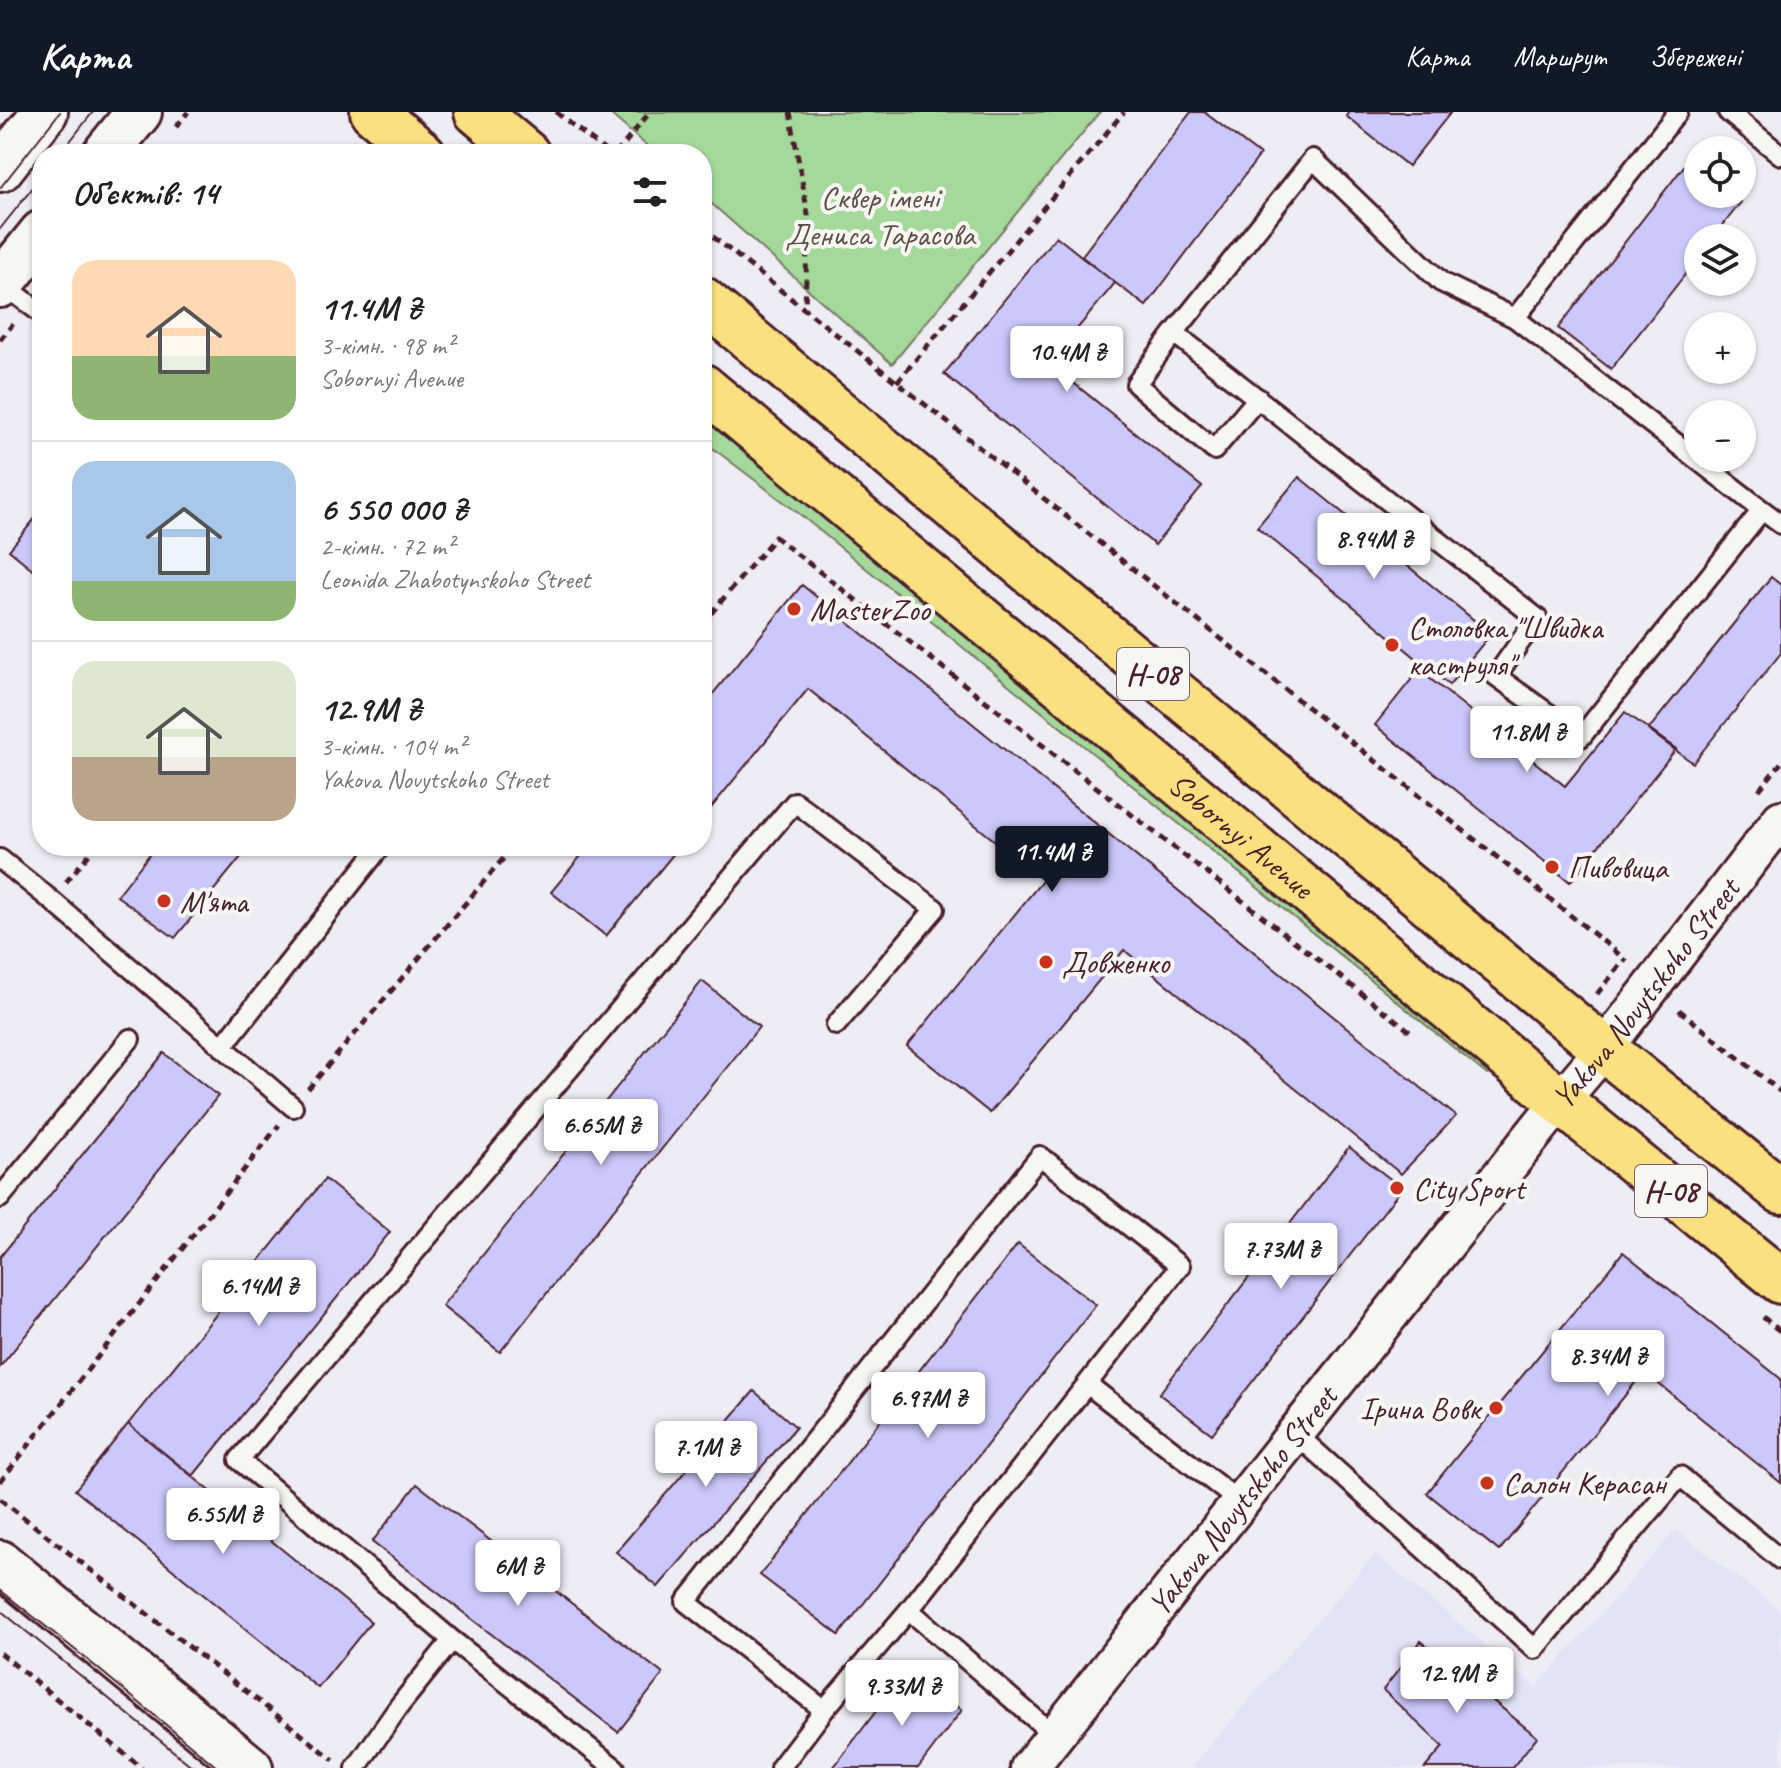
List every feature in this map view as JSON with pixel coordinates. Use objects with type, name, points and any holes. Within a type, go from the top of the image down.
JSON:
[{"type":"main road","points":[[373,112],[411,144]]},
{"type":"main road","points":[[477,112],[515,144]]},
{"type":"main road","name":"Sobornyi Avenue","points":[[712,307],[1604,1049],[1781,1191]]},
{"type":"main road","name":"Sobornyi Avenue","points":[[712,394],[1560,1101],[1769,1296]]},
{"type":"street","points":[[0,169],[45,112]]},
{"type":"street","points":[[113,144],[139,112]]},
{"type":"street","points":[[1,284],[32,245]]},
{"type":"street","name":"Yakova Novytskoho Street","points":[[1029,1768],[1604,1049],[1781,819]]},
{"type":"street","points":[[0,1563],[250,1768]]},
{"type":"lane","points":[[1515,318],[1678,112]]},
{"type":"lane","points":[[1728,112],[1781,155]]},
{"type":"lane","points":[[1258,398],[1214,450],[1136,384],[1313,159],[1441,282],[1515,318],[1781,524]]},
{"type":"lane","points":[[1,284],[32,307]]},
{"type":"lane","points":[[1174,333],[1537,618],[1496,676],[1581,737],[1762,510]]},
{"type":"lane","points":[[615,1768],[452,1640],[239,1460],[795,802],[935,909],[836,1025]]},
{"type":"lane","points":[[222,1047],[373,856]]},
{"type":"lane","points":[[0,859],[293,1107]]},
{"type":"lane","points":[[0,1198],[130,1039]]},
{"type":"lane","points":[[780,1768],[824,1710],[909,1610],[1180,1266],[1040,1156],[686,1602],[824,1710]]},
{"type":"lane","points":[[1087,1384],[1241,1503]]},
{"type":"lane","points":[[1296,1434],[1535,1649],[1680,1476],[1781,1560]]},
{"type":"lane","points":[[909,1610],[1055,1736]]},
{"type":"lane","points":[[356,1768],[400,1705],[452,1640]]},
{"type":"path","points":[[556,112],[596,144]]},
{"type":"path","points":[[624,144],[650,112]]},
{"type":"path","points":[[790,112],[808,215],[805,309]]},
{"type":"path","points":[[897,382],[1124,112]]},
{"type":"path","points":[[712,236],[1613,949],[1680,1010],[1781,1092]]},
{"type":"path","points":[[712,612],[775,537],[1421,1040]]},
{"type":"path","points":[[51,900],[88,856]]},
{"type":"path","points":[[0,1482],[293,1107],[506,856]]},
{"type":"path","points":[[1769,1296],[1781,1332]]},
{"type":"path","points":[[0,1499],[344,1768]]},
{"type":"path","points":[[0,1653],[142,1768]]},
{"type":"shaded area","points":[[1676,1530],[1781,1611],[1781,1768],[1190,1768],[1375,1554],[1536,1687]]},
{"type":"green space","name":"Сквер імені Дениса Тарасова","points":[[608,112],[1100,112],[892,364],[712,204],[712,144],[645,144]]},
{"type":"green space","points":[[712,413],[1499,1062],[1487,1075],[797,512],[712,448]]},
{"type":"building","points":[[1191,112],[1204,112],[1260,155],[1146,306],[1081,257]]},
{"type":"building","points":[[1349,112],[1451,112],[1408,166],[1346,116]]},
{"type":"building","points":[[1684,166],[1684,208],[1736,208],[1724,224],[1684,224],[1684,276],[1611,369],[1558,328]]},
{"type":"building","points":[[1056,236],[1115,283],[1049,363],[1202,487],[1155,545],[944,374]]},
{"type":"building","points":[[1299,477],[1491,634],[1449,685],[1257,527]]},
{"type":"building","points":[[32,522],[32,569],[9,550]]},
{"type":"building","points":[[1771,577],[1781,585],[1781,653],[1693,763],[1648,730]]},
{"type":"building","points":[[802,585],[1456,1116],[1401,1174],[1124,950],[990,1113],[907,1046],[1043,880],[808,689],[712,807],[712,695]]},
{"type":"building","points":[[1419,670],[1565,786],[1625,712],[1676,749],[1570,882],[1375,725]]},
{"type":"building","points":[[148,856],[242,856],[175,938],[117,896]]},
{"type":"building","points":[[581,856],[672,856],[606,936],[551,892]]},
{"type":"building","points":[[702,981],[759,1027],[500,1352],[442,1306]]},
{"type":"building","points":[[164,1053],[218,1096],[0,1367],[0,1257]]},
{"type":"building","points":[[1349,1147],[1402,1188],[1212,1434],[1159,1394]]},
{"type":"building","points":[[325,1179],[390,1232],[193,1476],[128,1424]]},
{"type":"building","points":[[1018,1244],[1096,1305],[839,1635],[760,1575]]},
{"type":"building","points":[[1623,1252],[1781,1379],[1781,1483],[1644,1372],[1499,1551],[1427,1493]]},
{"type":"building","points":[[754,1391],[796,1427],[658,1587],[616,1552]]},
{"type":"building","points":[[128,1424],[371,1622],[318,1688],[75,1490]]},
{"type":"building","points":[[417,1484],[663,1674],[618,1732],[372,1542]]},
{"type":"building","points":[[1421,1641],[1537,1737],[1512,1768],[1425,1768],[1443,1747],[1383,1690]]},
{"type":"building","points":[[908,1669],[962,1710],[918,1768],[833,1768]]},
{"type":"tram line","points":[[35,144],[60,112]]},
{"type":"tram line","points":[[68,144],[93,112]]},
{"type":"tram line","points":[[0,188],[32,147]]},
{"type":"tram line","points":[[0,229],[32,189]]},
{"type":"tram line","points":[[0,1590],[218,1768]]},
{"type":"tram line","points":[[0,1610],[194,1768]]},
{"type":"place","name":"MasterZoo","points":[[794,609]]},
{"type":"place","name":"Столовка \"Швидка каструля\"","points":[[1392,645]]},
{"type":"place","name":"Пивовица","points":[[1552,867]]},
{"type":"place","name":"М'ята","points":[[164,901]]},
{"type":"place","name":"Довженко","points":[[1046,962]]},
{"type":"place","name":"City Sport","points":[[1397,1188]]},
{"type":"place","name":"Ірина Вовк","points":[[1496,1408]]},
{"type":"place","name":"Салон Керасан","points":[[1487,1483]]}]
